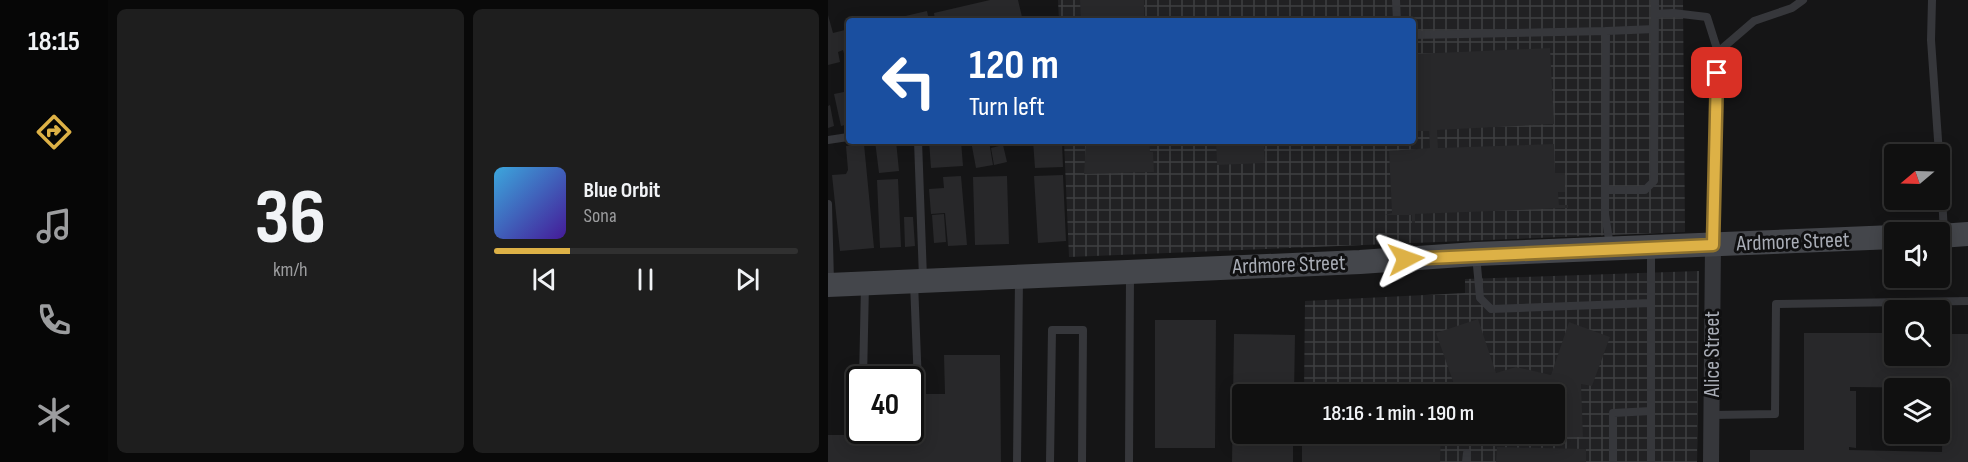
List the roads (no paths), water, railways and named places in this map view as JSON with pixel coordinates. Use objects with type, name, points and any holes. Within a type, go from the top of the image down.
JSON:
[{"type":"street","name":"Ardmore Street","points":[[829,285],[1360,262],[1476,254],[1884,237]]},
{"type":"street","name":"Alice Street","points":[[1711,462],[1713,245]]},
{"type":"lane","points":[[1396,0],[1397,18]]},
{"type":"lane","points":[[1605,190],[1645,190],[1654,181],[1655,0]]},
{"type":"lane","points":[[1718,52],[1754,21],[1792,8],[1803,0]]},
{"type":"lane","points":[[1932,0],[1931,40],[1938,144]]},
{"type":"lane","points":[[1655,14],[1673,13],[1707,17],[1718,52],[1713,245]]},
{"type":"lane","points":[[1416,35],[1655,29]]},
{"type":"lane","points":[[1606,31],[1605,214],[1611,250]]},
{"type":"lane","points":[[828,140],[846,137]]},
{"type":"lane","points":[[918,144],[918,366]]},
{"type":"lane","points":[[828,204],[829,285]]},
{"type":"lane","points":[[1947,210],[1951,235]]},
{"type":"lane","points":[[1651,248],[1652,462]]},
{"type":"lane","points":[[1476,254],[1480,298],[1491,309],[1650,303]]},
{"type":"lane","points":[[1129,462],[1130,272]]},
{"type":"lane","points":[[1017,462],[1019,278]]},
{"type":"lane","points":[[863,366],[864,284]]},
{"type":"lane","points":[[1712,415],[1775,414],[1776,304],[1968,301]]},
{"type":"lane","points":[[1050,462],[1052,330],[1083,330],[1082,462]]},
{"type":"lane","points":[[1614,462],[1613,413],[1651,411]]}]
